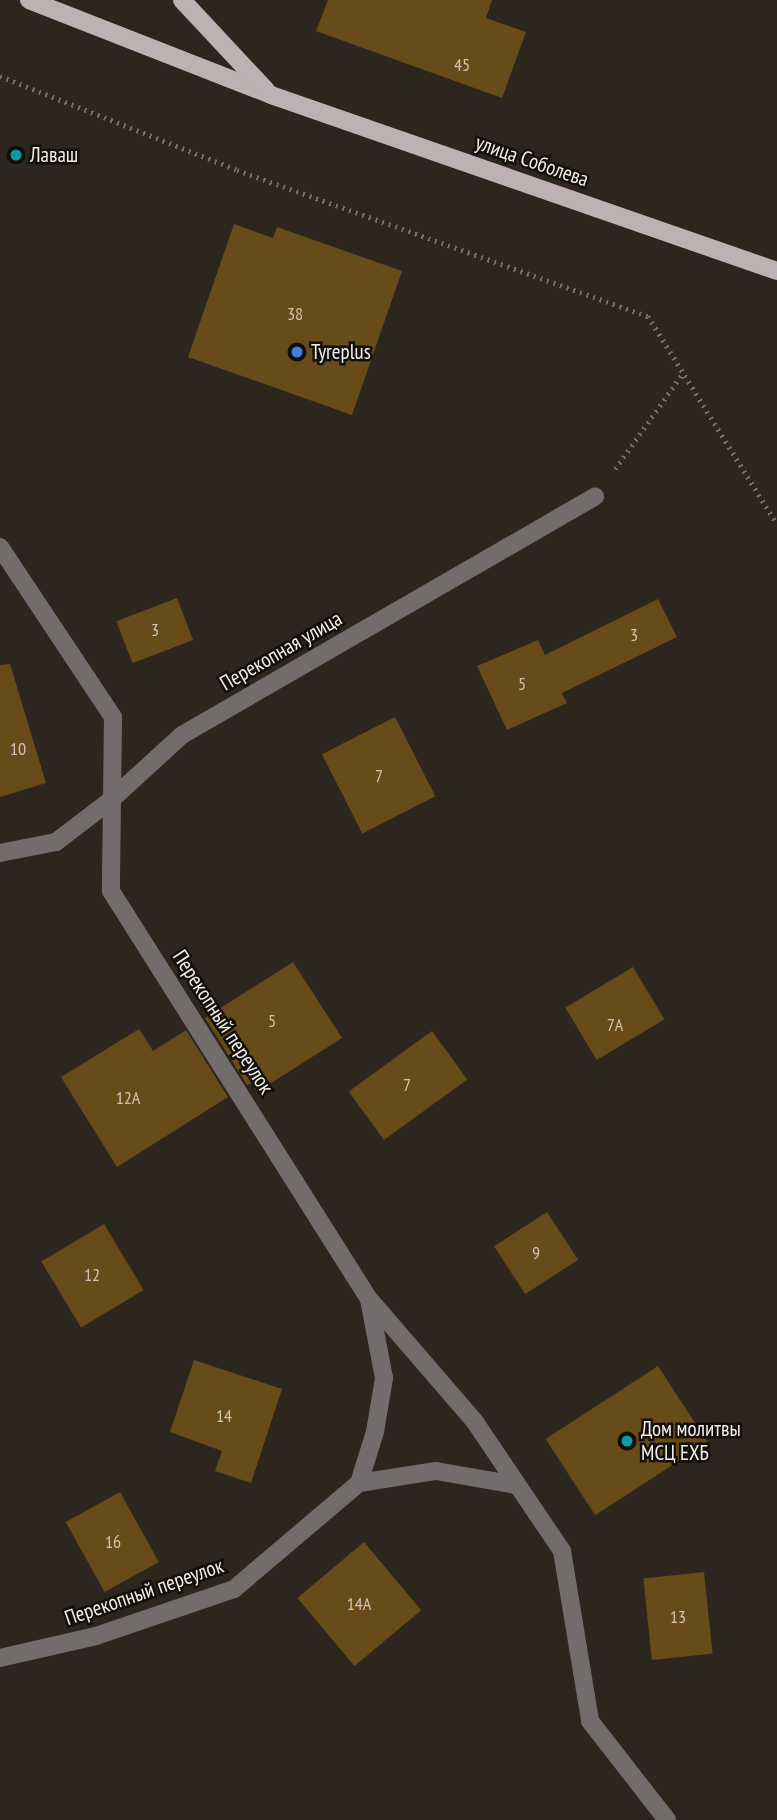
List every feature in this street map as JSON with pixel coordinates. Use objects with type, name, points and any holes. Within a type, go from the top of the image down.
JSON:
[{"type":"main road","name":"улица Соболева","points":[[29,0],[271,95],[777,271]]},
{"type":"main road","name":"улица Соболева","points":[[182,0],[271,95]]},
{"type":"street","name":"Перекопная улица","points":[[0,853],[56,842],[112,799],[182,735],[595,496]]},
{"type":"street","name":"Перекопный переулок","points":[[0,547],[113,717],[111,891],[369,1299],[475,1422],[562,1551],[590,1721],[667,1820]]},
{"type":"street","points":[[369,1299],[384,1378],[375,1432],[359,1483],[436,1471],[516,1485]]},
{"type":"street","name":"Перекопный переулок","points":[[0,1658],[96,1636],[234,1589],[359,1483]]},
{"type":"path","points":[[0,76],[237,170],[648,316],[777,524]]},
{"type":"path","points":[[595,496],[684,373]]},
{"type":"building","points":[[328,0],[492,0],[486,18],[526,32],[502,98],[316,31]]},
{"type":"building","points":[[234,224],[273,238],[277,227],[402,271],[352,415],[188,357]]},
{"type":"building","points":[[177,598],[193,640],[132,663],[116,621]]},
{"type":"building","points":[[658,599],[677,637],[562,693],[567,703],[507,730],[477,666],[538,640],[545,655]]},
{"type":"building","points":[[10,664],[46,783],[0,797],[0,665]]},
{"type":"building","points":[[395,717],[435,796],[362,834],[322,754]]},
{"type":"building","points":[[293,962],[342,1038],[257,1092],[252,1083],[247,1085],[205,1018]]},
{"type":"building","points":[[633,967],[664,1019],[597,1060],[565,1008]]},
{"type":"building","points":[[139,1029],[153,1051],[186,1030],[228,1097],[117,1167],[61,1077]]},
{"type":"building","points":[[432,1031],[467,1080],[384,1140],[349,1092]]},
{"type":"building","points":[[547,1212],[578,1260],[525,1294],[494,1246]]},
{"type":"building","points":[[104,1224],[144,1290],[81,1328],[41,1262]]},
{"type":"building","points":[[194,1360],[282,1389],[251,1483],[215,1471],[222,1451],[170,1432]]},
{"type":"building","name":"Дом молитвы МСЦ ЕХБ","points":[[658,1366],[708,1442],[595,1515],[546,1439]]},
{"type":"building","points":[[120,1492],[159,1562],[105,1592],[66,1522]]},
{"type":"building","points":[[364,1542],[421,1610],[355,1666],[297,1598]]},
{"type":"building","points":[[704,1572],[713,1654],[652,1660],[643,1578]]},
{"type":"place","name":"Лаваш","points":[[16,155]]},
{"type":"place","name":"Tyreplus","points":[[297,352]]},
{"type":"place","name":"Дом молитвы МСЦ ЕХБ","points":[[627,1441]]}]
